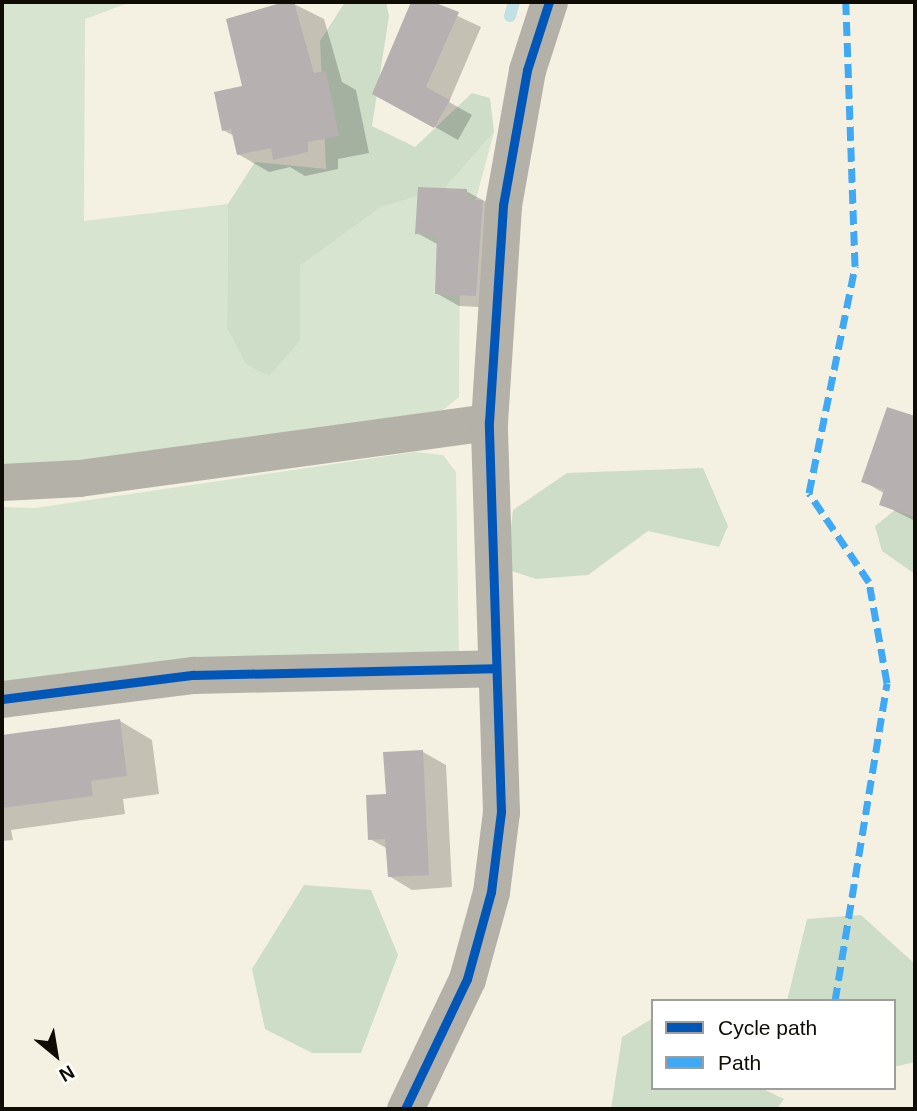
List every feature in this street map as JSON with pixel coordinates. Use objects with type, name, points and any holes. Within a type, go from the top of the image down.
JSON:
[{"type":"street","points":[[405,1109],[467,979],[491,892],[502,812],[495,668],[489,422],[503,205],[527,70],[549,2]]},
{"type":"street","points":[[2,482],[79,478],[489,422]]},
{"type":"street","points":[[2,699],[193,675],[495,668]]},
{"type":"green space","points":[[2,2],[131,2],[85,19],[84,221],[228,204],[227,328],[300,341],[300,266],[381,207],[445,188],[494,132],[460,258],[459,397],[443,410],[2,476]]},
{"type":"green space","points":[[345,2],[386,2],[389,16],[372,126],[415,147],[472,93],[490,98],[494,132],[445,188],[381,207],[300,266],[300,341],[269,376],[246,364],[227,328],[228,204],[255,162],[326,169],[320,41]]},
{"type":"green space","points":[[415,452],[443,455],[456,472],[459,659],[2,691],[2,507],[35,508]]},
{"type":"green space","points":[[703,468],[728,526],[719,547],[648,531],[588,575],[536,579],[506,569],[513,510],[567,473]]},
{"type":"green space","points":[[915,494],[915,574],[882,551],[875,526]]},
{"type":"green space","points":[[304,885],[371,890],[398,955],[361,1053],[312,1053],[265,1029],[252,969]]},
{"type":"green space","points":[[861,915],[915,964],[915,1062],[896,1067],[896,999],[787,999],[807,919]]},
{"type":"green space","points":[[651,1019],[651,1090],[765,1090],[784,1099],[777,1109],[611,1109],[622,1037]]},
{"type":"building","points":[[284,2],[294,2],[314,73],[326,71],[339,136],[308,142],[308,152],[273,160],[271,148],[237,155],[231,129],[222,131],[214,92],[242,86],[226,19]]},
{"type":"building","points":[[411,2],[433,2],[459,12],[426,87],[450,100],[434,128],[372,94]]},
{"type":"building","points":[[418,187],[467,189],[467,200],[483,200],[476,296],[435,294],[437,235],[415,234]]},
{"type":"building","points":[[887,407],[915,416],[915,517],[879,505],[884,490],[861,482]]},
{"type":"building","points":[[120,719],[127,776],[91,781],[93,796],[2,808],[2,735]]},
{"type":"building","points":[[423,750],[429,875],[388,877],[385,839],[368,840],[366,795],[386,794],[383,752]]},
{"type":"waterway","points":[[510,16],[514,2]]},
{"type":"marked path","points":[[835,999],[887,683],[869,582],[809,493],[855,266],[846,2]]},
{"type":"cycle path","points":[[405,1109],[467,979],[491,892],[501,812],[489,422],[503,205],[527,70],[549,2]]},
{"type":"cycle path","points":[[2,699],[193,675],[494,668]]}]
